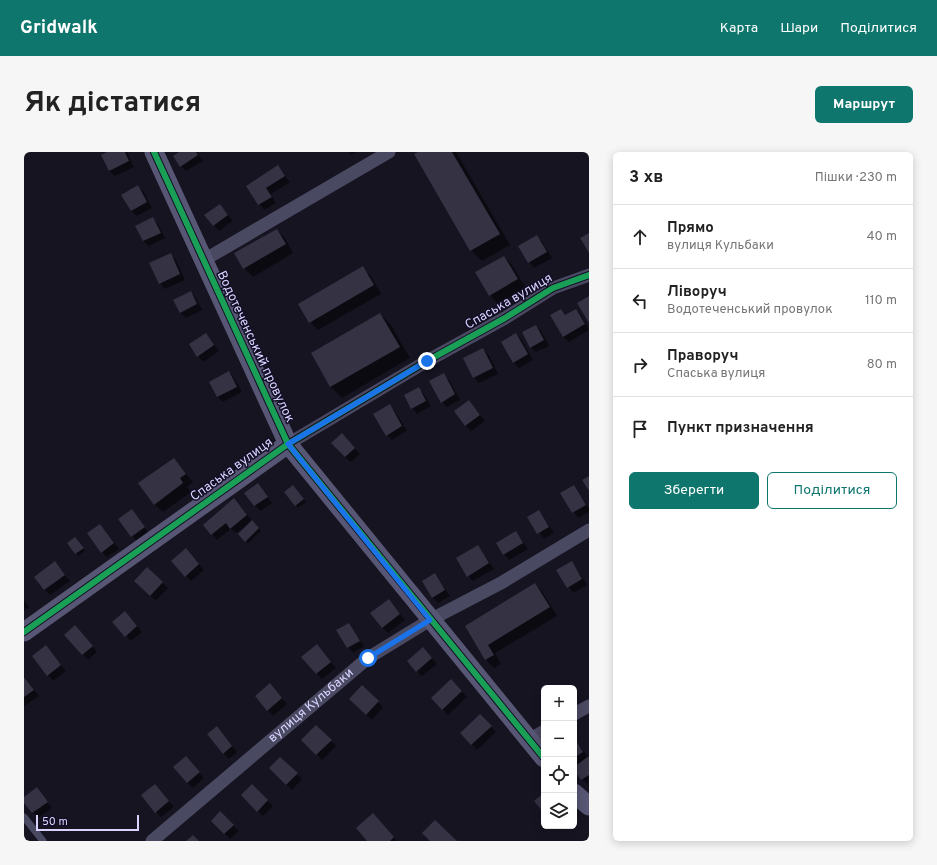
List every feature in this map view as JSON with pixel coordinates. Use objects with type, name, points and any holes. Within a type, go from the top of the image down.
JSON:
[{"type":"street","name":"Водотеченський провулок","points":[[154,152],[288,444],[430,620],[536,736],[544,757]]},
{"type":"street","points":[[204,260],[389,152]]},
{"type":"street","name":"Спаська вулиця","points":[[24,632],[288,444],[427,361],[505,318],[553,288],[589,275]]},
{"type":"street","name":"вулиця Кульбаки","points":[[152,841],[368,658],[430,620],[501,583],[589,530]]},
{"type":"street","points":[[577,712],[589,706]]},
{"type":"street","points":[[577,796],[589,806]]},
{"type":"lane","points":[[24,817],[43,841]]},
{"type":"building","points":[[107,152],[125,152],[129,161],[109,171],[101,155]]},
{"type":"building","points":[[179,152],[196,152],[198,155],[180,167],[173,156]]},
{"type":"building","points":[[418,152],[452,152],[500,234],[470,251],[414,154]]},
{"type":"building","points":[[278,165],[285,176],[266,188],[272,197],[258,205],[246,186]]},
{"type":"building","points":[[138,185],[147,202],[131,211],[121,195]]},
{"type":"building","points":[[220,204],[228,215],[213,226],[204,215]]},
{"type":"building","points":[[153,217],[161,233],[143,241],[135,226]]},
{"type":"building","points":[[277,229],[286,244],[243,269],[234,253]]},
{"type":"building","points":[[589,233],[589,253],[580,238]]},
{"type":"building","points":[[537,235],[547,252],[528,263],[518,246]]},
{"type":"building","points":[[171,253],[180,274],[159,284],[149,263]]},
{"type":"building","points":[[504,256],[518,279],[489,296],[475,272]]},
{"type":"building","points":[[363,266],[374,285],[309,323],[298,304]]},
{"type":"building","points":[[191,291],[197,304],[180,313],[173,300]]},
{"type":"building","points":[[589,296],[589,323],[577,303]]},
{"type":"building","points":[[561,309],[565,315],[576,309],[585,324],[563,337],[550,315]]},
{"type":"building","points":[[380,313],[400,347],[330,387],[311,353]]},
{"type":"building","points":[[536,325],[544,340],[530,348],[522,332]]},
{"type":"building","points":[[206,333],[214,345],[197,357],[189,344]]},
{"type":"building","points":[[516,333],[528,354],[513,363],[501,342]]},
{"type":"building","points":[[483,348],[493,368],[473,378],[463,358]]},
{"type":"building","points":[[229,371],[237,387],[217,397],[209,382]]},
{"type":"building","points":[[444,373],[455,394],[441,403],[429,381]]},
{"type":"building","points":[[419,387],[426,401],[411,409],[404,395]]},
{"type":"building","points":[[469,400],[480,415],[465,426],[454,411]]},
{"type":"building","points":[[390,404],[402,426],[386,436],[373,414]]},
{"type":"building","points":[[342,433],[355,448],[345,457],[331,443]]},
{"type":"building","points":[[174,458],[186,474],[180,478],[183,483],[154,505],[138,483]]},
{"type":"building","points":[[589,476],[589,491],[582,480]]},
{"type":"building","points":[[258,483],[268,497],[254,506],[244,493]]},
{"type":"building","points":[[293,485],[304,499],[295,506],[284,492]]},
{"type":"building","points":[[574,485],[586,505],[572,513],[560,493]]},
{"type":"building","points":[[234,498],[247,515],[230,529],[226,523],[211,535],[203,525]]},
{"type":"building","points":[[132,509],[145,527],[131,537],[118,519]]},
{"type":"building","points":[[539,510],[549,527],[537,534],[527,517]]},
{"type":"building","points":[[252,520],[259,528],[245,542],[238,534]]},
{"type":"building","points":[[100,524],[114,543],[101,553],[87,533]]},
{"type":"building","points":[[516,531],[523,543],[503,555],[496,543]]},
{"type":"building","points":[[75,537],[84,548],[75,554],[67,543]]},
{"type":"building","points":[[478,545],[489,563],[467,577],[456,558]]},
{"type":"building","points":[[186,548],[199,564],[185,577],[171,561]]},
{"type":"building","points":[[55,561],[65,575],[44,590],[34,577]]},
{"type":"building","points":[[572,561],[582,579],[567,588],[556,570]]},
{"type":"building","points":[[147,567],[163,582],[150,596],[134,581]]},
{"type":"building","points":[[435,573],[445,590],[432,598],[422,581]]},
{"type":"building","points":[[535,583],[550,607],[488,645],[494,655],[485,660],[465,626]]},
{"type":"building","points":[[389,599],[400,614],[382,628],[370,613]]},
{"type":"building","points":[[125,611],[137,626],[125,637],[112,622]]},
{"type":"building","points":[[349,623],[360,641],[347,648],[336,630]]},
{"type":"building","points":[[75,625],[93,646],[82,655],[64,635]]},
{"type":"building","points":[[317,644],[331,662],[316,674],[301,657]]},
{"type":"building","points":[[46,645],[61,665],[47,676],[32,656]]},
{"type":"building","points":[[423,647],[432,658],[416,672],[407,661]]},
{"type":"building","points":[[24,677],[34,690],[24,697]]},
{"type":"building","points":[[451,679],[462,691],[442,710],[431,698]]},
{"type":"building","points":[[270,683],[282,698],[267,711],[255,696]]},
{"type":"building","points":[[362,685],[379,701],[366,715],[349,699]]},
{"type":"building","points":[[480,714],[492,726],[471,745],[460,733]]},
{"type":"building","points":[[316,725],[332,740],[316,755],[301,740]]},
{"type":"building","points":[[217,726],[232,746],[223,754],[207,734]]},
{"type":"building","points":[[577,742],[583,752],[577,756]]},
{"type":"building","points":[[186,756],[200,772],[187,783],[173,767]]},
{"type":"building","points":[[589,756],[589,775],[581,780],[577,774],[577,765]]},
{"type":"building","points":[[280,757],[298,773],[286,785],[269,768]]},
{"type":"building","points":[[155,784],[169,801],[155,813],[141,795]]},
{"type":"building","points":[[252,784],[268,800],[257,812],[241,795]]},
{"type":"building","points":[[37,787],[48,802],[32,813],[24,803],[24,797]]},
{"type":"building","points":[[541,795],[541,809],[534,801]]},
{"type":"building","points":[[220,811],[234,825],[224,834],[211,821]]},
{"type":"building","points":[[373,813],[394,837],[390,841],[367,841],[356,828]]},
{"type":"building","points":[[435,820],[457,841],[430,841],[422,833]]},
{"type":"building","points":[[193,835],[199,841],[186,841]]},
{"type":"cycle path","points":[[154,152],[288,444],[543,757]]},
{"type":"cycle path","points":[[24,632],[288,444],[427,361],[505,318],[553,288],[589,275]]},
{"type":"route","points":[[368,658],[430,620],[288,444],[427,361]]}]
